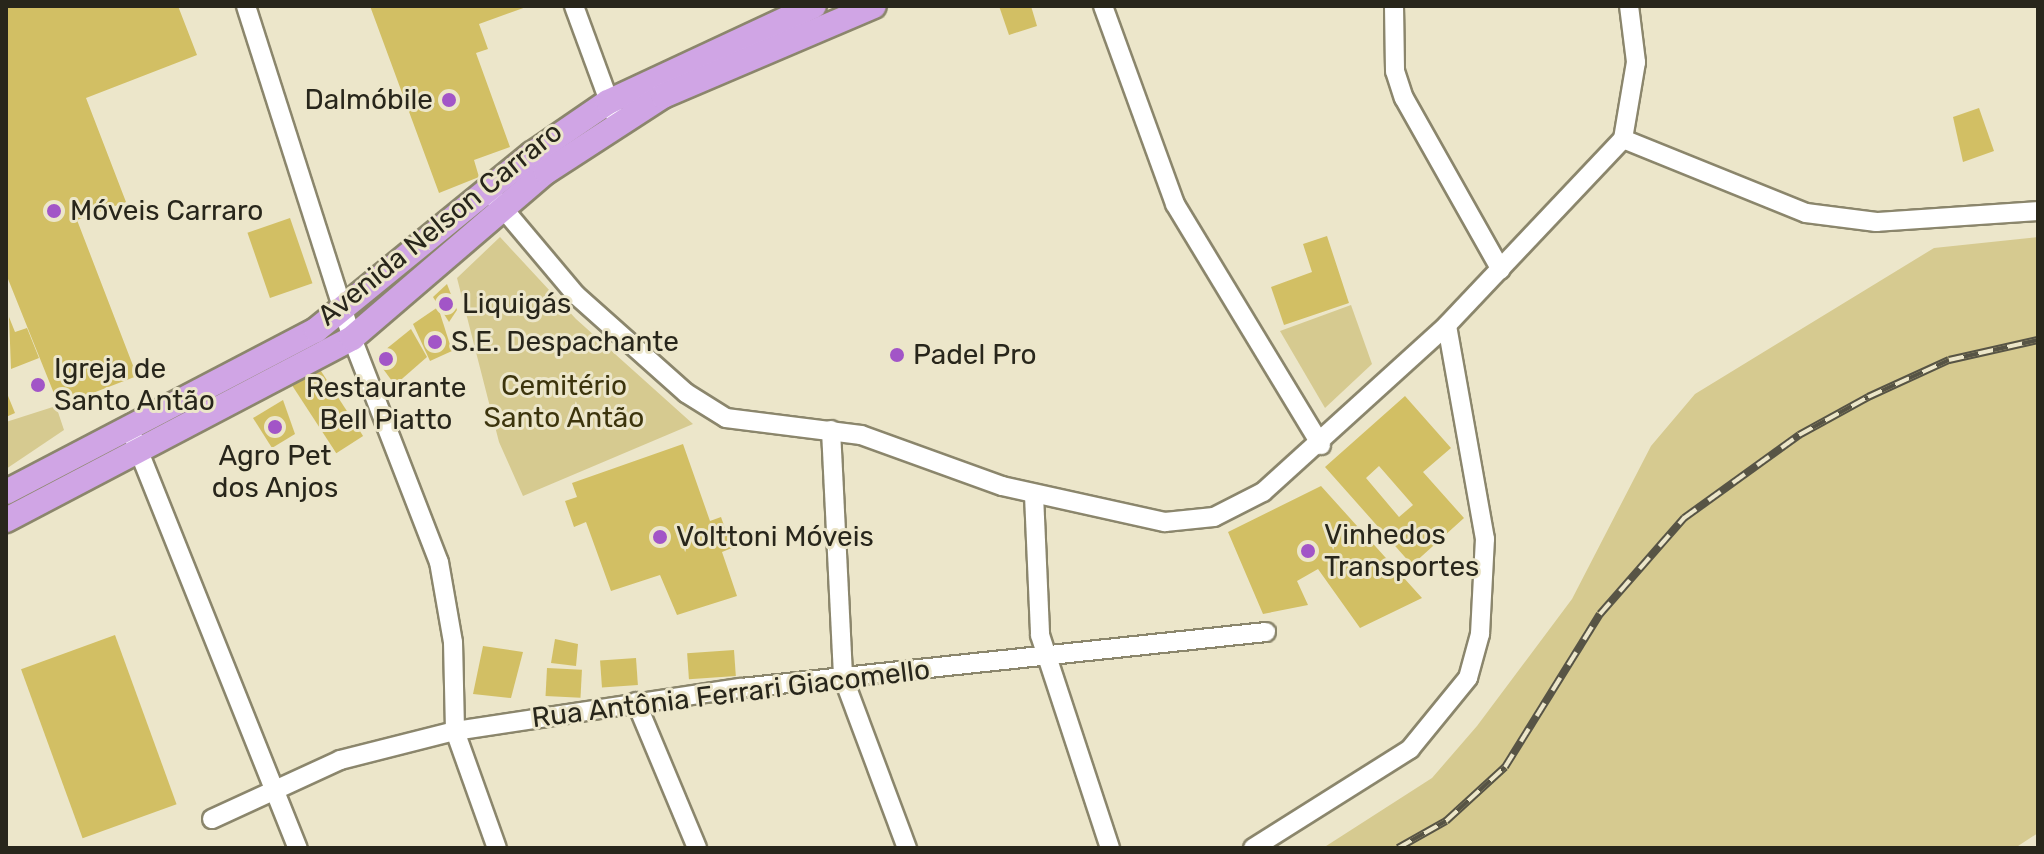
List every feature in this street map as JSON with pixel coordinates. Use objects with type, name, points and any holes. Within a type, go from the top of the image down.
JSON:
[{"type":"main road","name":"Avenida Nelson Carraro","points":[[134,438],[345,309],[486,190],[539,163],[613,113],[816,11],[874,6]]},
{"type":"main road","name":"Avenida Nelson Carraro","points":[[6,520],[20,493],[352,338],[503,209],[539,163]]},
{"type":"street","points":[[246,6],[352,338],[439,562],[453,642],[455,731],[497,848]]},
{"type":"street","points":[[574,6],[613,113]]},
{"type":"street","points":[[1103,6],[1175,204],[1321,445]]},
{"type":"street","points":[[1394,6],[1395,71],[1404,98],[1501,270]]},
{"type":"street","points":[[486,190],[576,295],[707,409],[744,422],[831,430],[1034,495],[1124,516],[1192,521],[1238,507],[1321,445],[1447,325],[1623,139],[1636,62],[1629,6]]},
{"type":"street","points":[[1623,139],[1806,213],[1876,222],[2038,211]]},
{"type":"street","points":[[1253,848],[1410,749],[1468,678],[1480,634],[1485,539],[1447,325]]},
{"type":"street","points":[[831,430],[843,677],[907,848]]},
{"type":"street","points":[[134,438],[298,848]]},
{"type":"street","points":[[1034,495],[1045,656],[1110,848]]},
{"type":"street","name":"Rua Antônia Ferrari Giacomello","points":[[212,819],[340,760],[455,731],[636,702],[1266,632]]},
{"type":"street","points":[[636,702],[697,848]]},
{"type":"green space","name":"Cemitério Santo Antão","points":[[500,237],[576,319],[693,424],[523,496],[499,442],[457,278]]},
{"type":"green space","points":[[2038,237],[2038,833],[2015,848],[1323,848],[1432,778],[1477,726],[1572,599],[1651,446],[1695,394],[1934,248]]},
{"type":"green space","points":[[1351,305],[1372,364],[1325,408],[1280,331]]},
{"type":"green space","points":[[56,406],[64,430],[6,469],[6,422]]},
{"type":"building","name":"Móveis Carraro","points":[[6,6],[178,6],[197,55],[86,98],[126,202],[77,220],[137,376],[59,406],[6,274]]},
{"type":"building","name":"Dalmóbile","points":[[370,6],[529,6],[479,24],[488,49],[476,53],[510,147],[474,160],[479,177],[439,193]]},
{"type":"building","points":[[999,6],[1031,6],[1037,26],[1009,35]]},
{"type":"building","points":[[1979,108],[1994,151],[1963,162],[1953,117]]},
{"type":"building","points":[[290,218],[312,283],[270,298],[247,233]]},
{"type":"building","points":[[1327,236],[1349,303],[1284,325],[1271,287],[1312,272],[1303,244]]},
{"type":"building","name":"Liquigás","points":[[447,284],[457,310],[449,322],[433,297]]},
{"type":"building","name":"S.E. Despachante","points":[[438,307],[452,351],[430,361],[413,324]]},
{"type":"building","points":[[9,317],[15,332],[27,328],[39,358],[11,369]]},
{"type":"building","points":[[411,329],[427,357],[395,385],[375,358]]},
{"type":"building","points":[[319,368],[363,436],[336,453],[292,385]]},
{"type":"building","points":[[6,391],[15,413],[6,417]]},
{"type":"building","points":[[1405,396],[1451,448],[1423,472],[1464,518],[1412,565],[1325,467]],"holes":[[[1379,466],[1413,505],[1399,517],[1366,478]]]},
{"type":"building","name":"Agro Pet dos Anjos","points":[[283,400],[295,434],[272,448],[253,418]]},
{"type":"building","name":"Volttoni Móveis","points":[[683,444],[710,521],[721,517],[732,548],[722,552],[737,596],[677,615],[660,575],[611,591],[586,522],[574,527],[565,501],[577,497],[572,483]]},
{"type":"building","name":"Vinhedos Transportes","points":[[1321,486],[1422,598],[1360,628],[1318,569],[1297,581],[1308,605],[1263,614],[1228,532]]},
{"type":"building","points":[[115,635],[177,804],[83,838],[21,669]]},
{"type":"building","points":[[555,639],[578,644],[576,666],[551,663]]},
{"type":"building","points":[[483,646],[523,652],[511,698],[473,694]]},
{"type":"building","points":[[734,650],[736,676],[689,679],[687,653]]},
{"type":"building","points":[[636,658],[638,685],[602,687],[600,661]]},
{"type":"building","points":[[547,668],[582,670],[580,698],[546,696]]},
{"type":"railway","points":[[1398,848],[1446,821],[1505,767],[1600,614],[1684,518],[1799,435],[1868,397],[1949,360],[2038,340]]},
{"type":"place","name":"Dalmóbile","points":[[449,100]]},
{"type":"place","name":"Móveis Carraro","points":[[54,211]]},
{"type":"place","name":"Liquigás","points":[[446,304]]},
{"type":"place","name":"S.E. Despachante","points":[[435,342]]},
{"type":"place","name":"Padel Pro","points":[[897,355]]},
{"type":"place","name":"Restaurante Bell Piatto","points":[[386,359]]},
{"type":"place","name":"Igreja de Santo Antão","points":[[38,385]]},
{"type":"place","name":"Agro Pet dos Anjos","points":[[275,427]]},
{"type":"place","name":"Volttoni Móveis","points":[[660,537]]},
{"type":"place","name":"Vinhedos Transportes","points":[[1308,551]]}]
